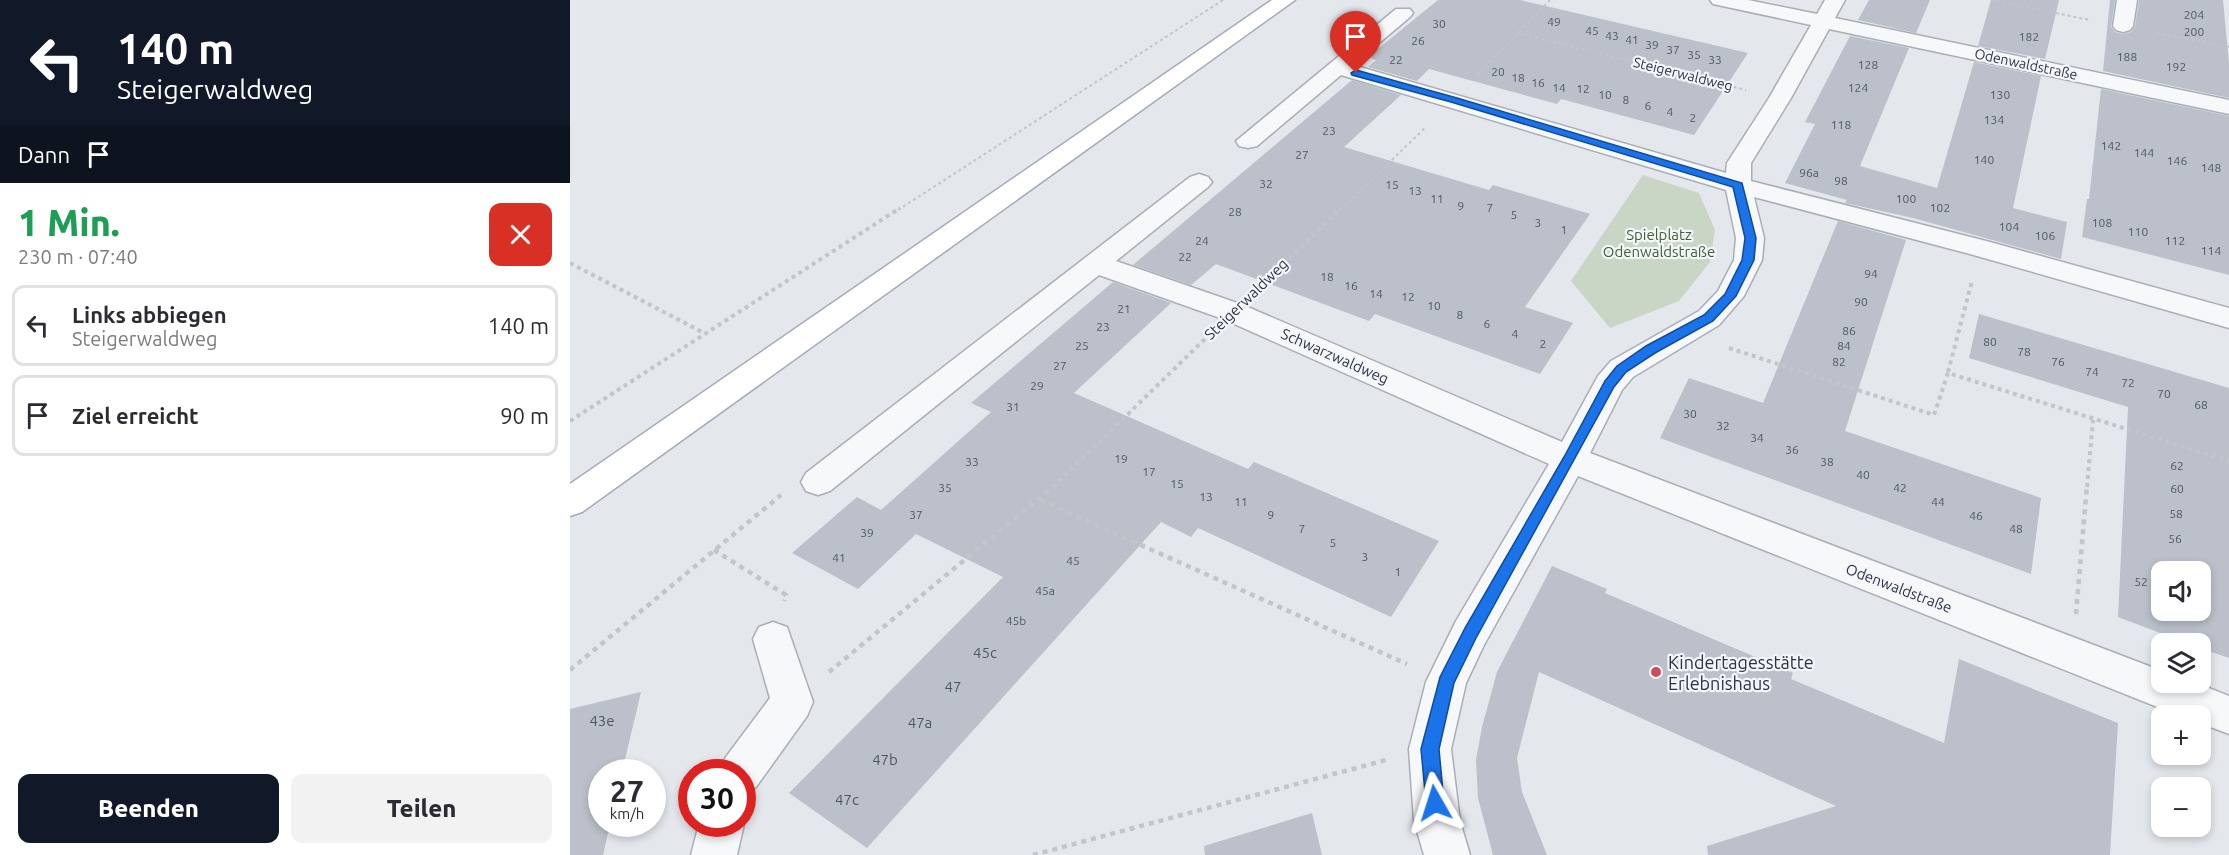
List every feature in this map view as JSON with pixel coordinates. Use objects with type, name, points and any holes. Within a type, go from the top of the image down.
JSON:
[{"type":"main road","points":[[570,502],[1285,0]]},
{"type":"street","points":[[1447,855],[1437,821],[1430,749],[1446,682],[1470,633],[1570,459],[1609,384],[1622,369],[1709,318],[1730,296],[1748,260],[1750,238],[1738,185],[1739,163],[1780,98],[1829,11],[1720,0]]},
{"type":"street","points":[[2122,26],[2127,0]]},
{"type":"street","name":"Odenwaldstraße","points":[[1829,11],[2229,107]]},
{"type":"street","points":[[1248,141],[1403,13]]},
{"type":"street","points":[[1336,68],[1454,100],[1738,185],[1980,248],[2229,318]]},
{"type":"street","points":[[818,482],[1199,182]]},
{"type":"street","name":"Schwarzwaldweg","points":[[1096,264],[1233,312],[1570,459]]},
{"type":"street","name":"Odenwaldstraße","points":[[1570,459],[2073,656],[2229,714]]},
{"type":"street","points":[[750,759],[792,702],[773,639]]},
{"type":"street","points":[[714,855],[719,837]]},
{"type":"path","points":[[570,421],[1223,0]]},
{"type":"path","name":"Steigerwaldweg","points":[[792,702],[1040,500],[1454,100],[1550,0]]},
{"type":"path","name":"Steigerwaldweg","points":[[1517,33],[1780,98]]},
{"type":"path","points":[[1682,333],[1934,415],[1980,248]]},
{"type":"path","points":[[570,262],[704,333]]},
{"type":"path","points":[[1947,372],[2092,420],[2229,461]]},
{"type":"path","points":[[2073,656],[2092,420]]},
{"type":"path","points":[[570,670],[789,488],[818,482]]},
{"type":"path","points":[[1040,500],[1446,682]]},
{"type":"path","points":[[714,550],[786,595],[773,639]]},
{"type":"path","points":[[1033,855],[1430,749]]},
{"type":"green space","name":"Spielplatz Odenwaldstraße","points":[[1643,175],[1699,193],[1715,230],[1710,262],[1679,301],[1610,328],[1571,281]]},
{"type":"building","points":[[1438,0],[1520,0],[1748,53],[1694,135],[1561,99],[1557,104],[1429,69],[1417,81],[1368,67],[1376,60],[1368,57]]},
{"type":"building","points":[[1869,0],[1930,0],[1916,33],[1858,20]]},
{"type":"building","points":[[1991,0],[2059,0],[2045,59],[1978,46]]},
{"type":"building","points":[[2110,0],[2115,0],[2111,27],[2115,32],[2122,34],[2131,32],[2135,27],[2139,0],[2223,0],[2229,64],[2229,98],[2103,71]]},
{"type":"building","points":[[1850,36],[1909,48],[1860,166],[1937,188],[1974,62],[2041,76],[2013,208],[2067,222],[2061,259],[1913,218],[1845,203],[1847,200],[1785,183],[1815,124],[1805,122]]},
{"type":"building","points":[[1352,80],[1401,95],[1344,147],[1489,190],[1493,185],[1590,214],[1525,307],[1573,323],[1540,374],[1375,314],[1369,321],[1216,264],[1191,285],[1133,265]]},
{"type":"building","points":[[2101,89],[2229,116],[2229,275],[2082,237],[2087,199],[2089,199]]},
{"type":"building","points":[[1838,221],[1906,240],[1845,431],[2041,498],[2031,574],[1660,438],[1689,378],[1763,403]]},
{"type":"building","points":[[1113,282],[1171,303],[1074,393],[1248,469],[1254,462],[1439,541],[1391,617],[1198,528],[1191,537],[1161,522],[867,848],[789,793],[1003,577],[916,534],[858,589],[792,553],[857,497],[881,510],[991,412],[971,403]]},
{"type":"building","points":[[1979,314],[2229,388],[2229,658],[2211,652],[2211,633],[2160,633],[2118,617],[2128,407],[1969,358]]},
{"type":"building","points":[[1552,566],[1607,589],[1605,593],[1793,673],[1791,679],[1944,743],[1959,659],[2118,723],[2110,855],[1708,855],[1707,846],[1836,806],[1539,672],[1517,758],[1522,792],[1547,855],[1493,855],[1478,798],[1476,760],[1482,727],[1497,672]]},
{"type":"building","points":[[641,692],[625,759],[588,759],[588,837],[607,837],[603,855],[570,855],[570,709]]},
{"type":"building","points":[[1312,813],[1322,855],[1205,855],[1204,846]]},
{"type":"place","name":"Kindertagesstätte Erlebnishaus","points":[[1656,672]]},
{"type":"route","points":[[1356,73],[1738,185],[1750,238],[1748,260],[1730,296],[1709,318],[1622,369],[1609,384],[1570,459],[1470,633],[1446,682],[1430,749],[1435,803]]}]
